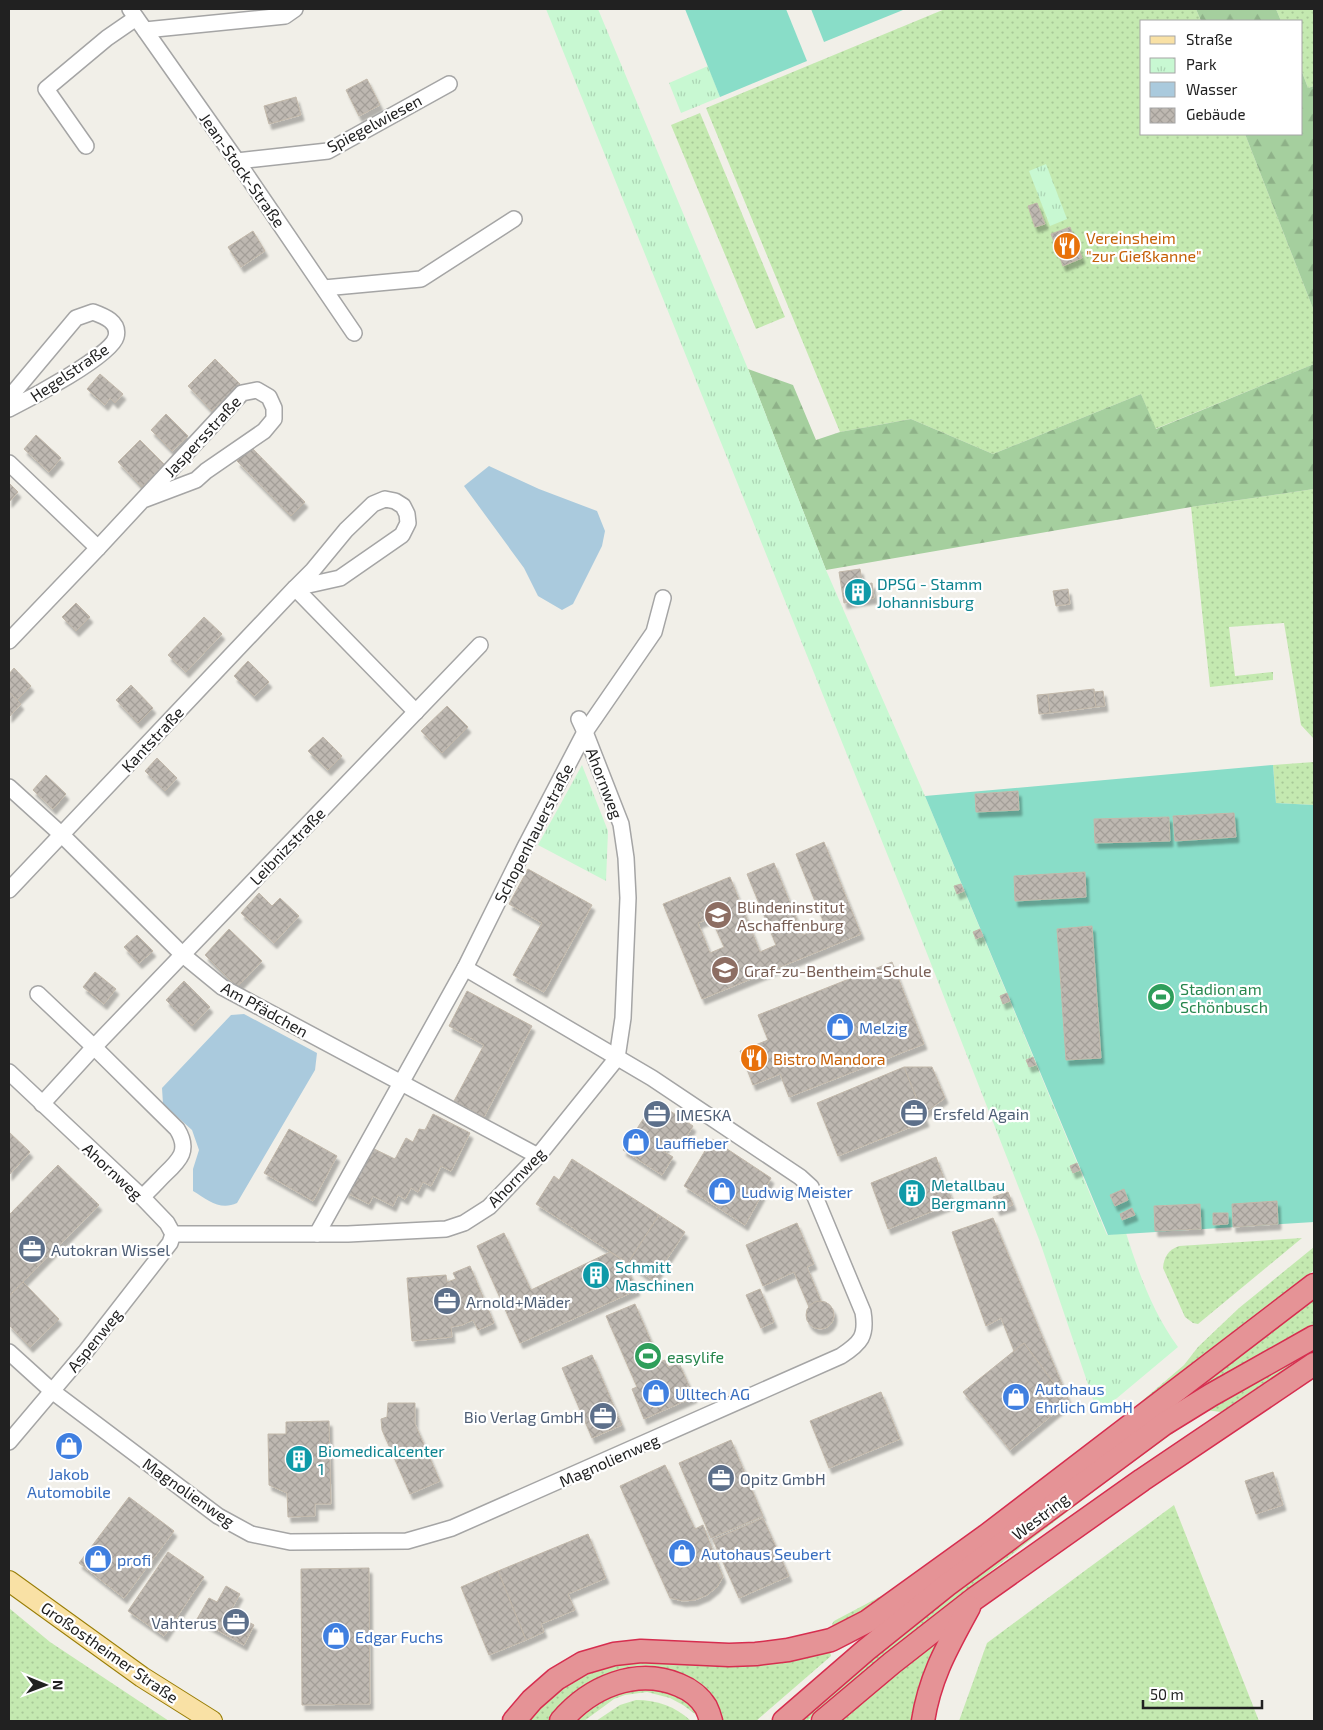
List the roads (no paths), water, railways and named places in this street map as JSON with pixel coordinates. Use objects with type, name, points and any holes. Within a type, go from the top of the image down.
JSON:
[{"type":"highway","points":[[514,1721],[532,1700],[556,1679],[583,1663],[614,1654],[641,1651],[729,1655],[788,1650],[835,1638],[868,1621],[986,1536],[1314,1285]]},
{"type":"highway","name":"Westring","points":[[784,1721],[859,1656],[946,1585],[1164,1424],[1211,1395],[1314,1337]]},
{"type":"highway","name":"Westring","points":[[823,1721],[974,1598],[1150,1475],[1314,1365]]},
{"type":"highway","points":[[946,1585],[986,1536]]},
{"type":"highway","points":[[923,1721],[931,1683],[945,1650],[974,1598]]},
{"type":"highway","points":[[561,1721],[590,1696],[616,1682],[641,1677],[666,1679],[689,1689],[706,1707],[711,1721]]},
{"type":"main road","name":"Großostheimer Straße","points":[[9,1581],[142,1677],[212,1721]]},
{"type":"street","points":[[86,146],[46,89],[107,38],[137,19],[286,16],[295,9]]},
{"type":"street","name":"Jean-Stock-Straße","points":[[137,19],[237,160],[354,333]]},
{"type":"street","name":"Spiegelwiesen","points":[[237,160],[328,150],[449,84]]},
{"type":"street","points":[[324,288],[421,278],[514,219]]},
{"type":"street","name":"Hegelstraße","points":[[9,398],[76,318],[93,312],[109,317],[116,327],[116,337],[108,350],[45,391],[9,409]]},
{"type":"street","name":"Jaspersstraße","points":[[9,642],[242,393],[257,390],[269,397],[274,408],[274,419],[264,430],[196,480],[143,500]]},
{"type":"street","points":[[9,463],[98,548]]},
{"type":"street","name":"Kantstraße","points":[[9,890],[294,588],[313,570],[346,530],[373,504],[385,499],[395,501],[403,506],[408,523],[402,535],[340,578],[294,588]]},
{"type":"street","points":[[294,588],[416,712]]},
{"type":"street","name":"Schopenhauerstraße","points":[[317,1234],[465,968],[582,726],[654,632],[663,598]]},
{"type":"street","name":"Leibnizstraße","points":[[42,1104],[94,1046],[480,645]]},
{"type":"street","name":"Ahornweg","points":[[9,1072],[142,1198],[167,1223],[173,1234],[317,1234],[446,1229],[464,1223],[489,1207],[538,1156],[616,1058],[623,1009],[628,898],[626,858],[621,824],[582,726]]},
{"type":"street","name":"Am Pfädchen","points":[[9,788],[62,834],[183,955],[222,987],[538,1156]]},
{"type":"street","points":[[465,968],[616,1058]]},
{"type":"street","points":[[38,994],[94,1046],[181,1136],[184,1146],[180,1159],[142,1198]]},
{"type":"street","name":"Magnolienweg","points":[[9,1352],[52,1391],[218,1516],[251,1534],[290,1542],[407,1541],[452,1528],[841,1356],[853,1348],[862,1339],[865,1326],[863,1312],[811,1187],[800,1177],[652,1078],[616,1058]]},
{"type":"street","name":"Aspenweg","points":[[9,1442],[86,1351],[170,1243],[173,1234]]},
{"type":"water","points":[[489,466],[539,489],[597,511],[605,531],[602,546],[573,604],[562,610],[538,596],[524,568],[464,486]]},
{"type":"water","points":[[244,1014],[317,1053],[315,1070],[237,1203],[225,1206],[209,1201],[193,1191],[193,1169],[199,1150],[192,1130],[163,1104],[162,1088],[231,1015]]},
{"type":"place","name":"Vereinsheim \"zur Gießkanne\"","points":[[1067,246]]},
{"type":"place","name":"DPSG - Stamm Johannisburg","points":[[858,592]]},
{"type":"place","name":"Blindeninstitut Aschaffenburg","points":[[718,915]]},
{"type":"place","name":"Graf-zu-Bentheim-Schule","points":[[725,970]]},
{"type":"place","name":"Stadion am Schönbusch","points":[[1161,997]]},
{"type":"place","name":"Melzig","points":[[840,1027]]},
{"type":"place","name":"Bistro Mandora","points":[[754,1058]]},
{"type":"place","name":"Ersfeld Again","points":[[914,1113]]},
{"type":"place","name":"IMESKA","points":[[657,1114]]},
{"type":"place","name":"Lauffieber","points":[[636,1142]]},
{"type":"place","name":"Ludwig Meister","points":[[722,1191]]},
{"type":"place","name":"Metallbau Bergmann","points":[[912,1193]]},
{"type":"place","name":"Autokran Wissel","points":[[32,1249]]},
{"type":"place","name":"Schmitt Maschinen","points":[[596,1275]]},
{"type":"place","name":"Arnold+Mäder","points":[[447,1301]]},
{"type":"place","name":"easylife","points":[[648,1356]]},
{"type":"place","name":"Ulltech AG","points":[[656,1393]]},
{"type":"place","name":"Autohaus Ehrlich GmbH","points":[[1016,1397]]},
{"type":"place","name":"Bio Verlag GmbH","points":[[603,1416]]},
{"type":"place","name":"Jakob Automobile","points":[[69,1446]]},
{"type":"place","name":"Biomedicalcenter 1","points":[[299,1459]]},
{"type":"place","name":"Opitz GmbH","points":[[721,1478]]},
{"type":"place","name":"Autohaus Seubert","points":[[682,1553]]},
{"type":"place","name":"profi","points":[[98,1559]]},
{"type":"place","name":"Vahterus","points":[[236,1622]]},
{"type":"place","name":"Edgar Fuchs","points":[[336,1636]]}]
